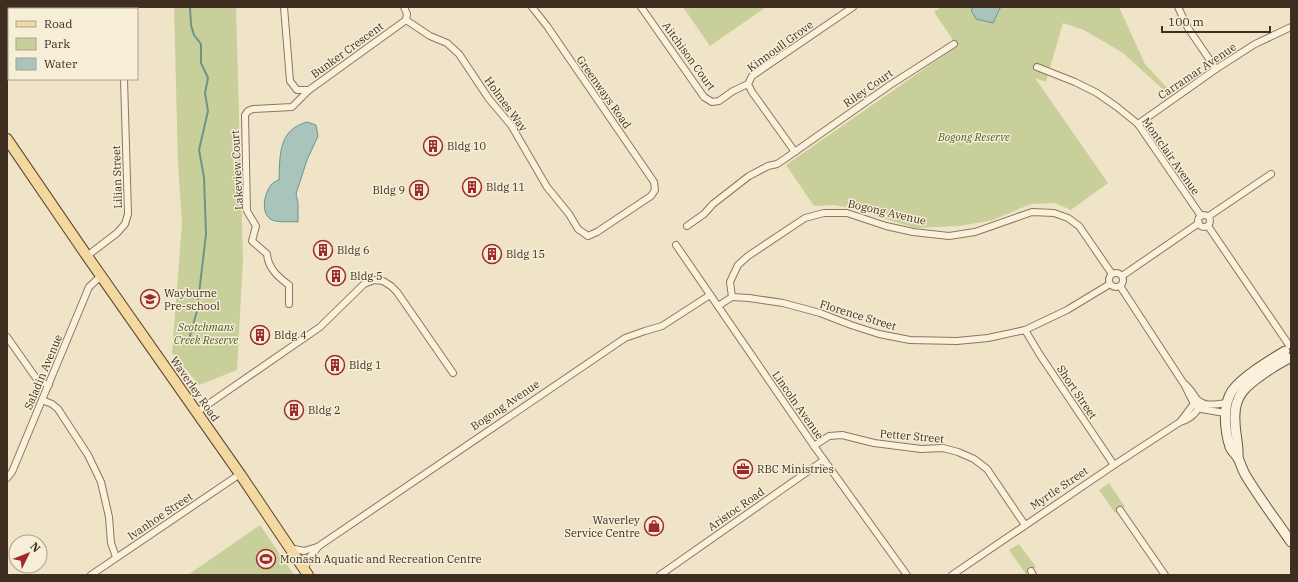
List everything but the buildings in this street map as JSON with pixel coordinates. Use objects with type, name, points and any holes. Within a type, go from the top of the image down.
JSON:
[{"type":"main road","name":"Waverley Road","points":[[7,139],[240,474],[306,572]]},
{"type":"street","name":"Bunker Crescent","points":[[284,7],[290,81],[297,90],[308,90],[406,20]]},
{"type":"street","points":[[404,7],[407,14],[406,20]]},
{"type":"street","name":"Greenways Road","points":[[532,7],[547,26],[654,182],[655,190],[651,196],[597,232],[588,236]]},
{"type":"street","name":"Aitchison Court","points":[[641,7],[704,97],[712,102],[719,101],[732,91],[748,84]]},
{"type":"street","name":"Kinnoull Grove","points":[[795,152],[752,92],[748,84],[752,76],[853,7]]},
{"type":"street","points":[[1178,7],[1188,28],[1216,69]]},
{"type":"street","name":"Holmes Way","points":[[406,20],[424,33],[447,43],[459,54],[489,99],[511,126],[547,187],[569,214],[578,229],[588,236]]},
{"type":"street","name":"Carramar Avenue","points":[[1138,124],[1216,69],[1255,44],[1291,27]]},
{"type":"street","name":"Riley Court","points":[[687,226],[750,176],[768,166],[777,164],[890,84],[954,44]]},
{"type":"street","name":"Montclair Avenue","points":[[1037,67],[1075,82],[1096,93],[1117,106],[1138,124],[1201,216]]},
{"type":"street","name":"Lilian Street","points":[[87,256],[117,233],[125,224],[128,214],[124,80]]},
{"type":"street","name":"Lakeview Court","points":[[289,304],[289,284],[278,278],[267,262],[267,254],[252,241],[256,226],[247,211],[245,115],[248,111],[253,109],[292,107],[308,90]]},
{"type":"street","points":[[1199,223],[1198,219],[1201,216],[1209,216],[1271,174]]},
{"type":"street","name":"Bogong Avenue","points":[[732,297],[730,282],[738,265],[748,256],[805,218],[824,213],[847,213],[886,226],[913,232],[949,236],[975,232],[1032,212],[1054,212],[1068,218],[1079,226],[1112,274]]},
{"type":"street","points":[[1208,226],[1210,220],[1209,216]]},
{"type":"street","points":[[1199,223],[1201,226],[1208,226]]},
{"type":"street","points":[[1122,276],[1199,223]]},
{"type":"street","points":[[1208,226],[1289,351]]},
{"type":"street","name":"Lincoln Avenue","points":[[676,245],[814,446],[907,575]]},
{"type":"street","points":[[1118,273],[1124,280],[1120,286],[1116,288],[1110,284],[1109,279],[1112,274],[1118,273]]},
{"type":"street","name":"Saladin Avenue","points":[[7,478],[12,472],[89,287],[101,276]]},
{"type":"street","points":[[197,412],[320,328],[364,284],[374,280],[383,281],[397,292],[453,373]]},
{"type":"street","name":"Florence Street","points":[[732,297],[783,303],[820,313],[872,332],[910,340],[957,341],[988,338],[1025,330],[1067,310],[1110,284]]},
{"type":"street","points":[[1120,286],[1184,384],[1191,390],[1198,404],[1204,410],[1226,413]]},
{"type":"street","name":"Bogong Avenue","points":[[289,548],[304,551],[319,546],[625,338],[662,326],[710,295]]},
{"type":"street","points":[[718,306],[732,297]]},
{"type":"street","name":"Short Street","points":[[1025,330],[1040,355],[1114,465]]},
{"type":"street","points":[[7,337],[36,378],[40,382],[49,385]]},
{"type":"street","points":[[1289,351],[1242,380],[1232,391],[1227,403],[1226,429],[1231,449],[1238,458],[1246,476],[1291,542]]},
{"type":"street","points":[[1238,458],[1239,447],[1235,421],[1236,403],[1251,382],[1278,364],[1289,351]]},
{"type":"street","points":[[42,400],[52,404],[58,409],[88,454],[101,482],[109,517],[111,543],[116,557]]},
{"type":"street","points":[[1198,404],[1210,405],[1227,403]]},
{"type":"street","name":"Myrtle Street","points":[[952,575],[1024,525],[1180,422],[1183,416],[1198,404]]},
{"type":"street","name":"Petter Street","points":[[814,446],[829,436],[842,435],[874,443],[921,449],[943,448],[958,452],[974,459],[987,469],[1024,525]]},
{"type":"street","name":"Aristoc Road","points":[[660,575],[824,460]]},
{"type":"street","name":"Ivanhoe Street","points":[[91,575],[240,474]]},
{"type":"street","points":[[1120,510],[1166,575]]},
{"type":"street","name":"Bogong Avenue","points":[[306,572],[309,558],[319,546]]},
{"type":"green space","name":"Scotchmans Creek Reserve","points":[[174,7],[236,7],[243,259],[237,370],[199,385],[172,353],[182,223],[178,165]]},
{"type":"green space","points":[[683,7],[766,7],[710,46]]},
{"type":"green space","name":"Bogong Reserve","points":[[941,7],[1119,7],[1145,64],[1171,92],[1168,94],[1123,53],[1084,30],[1063,23],[1046,82],[1035,78],[1108,183],[1071,210],[1055,203],[1031,204],[993,220],[960,226],[915,228],[851,208],[834,205],[814,206],[786,165],[957,46],[934,12]]},
{"type":"green space","points":[[1109,483],[1125,507],[1115,513],[1099,490]]},
{"type":"green space","points":[[260,525],[294,575],[188,575]]},
{"type":"green space","points":[[1019,544],[1036,567],[1026,574],[1009,550]]},
{"type":"water","points":[[974,7],[1003,7],[1000,8],[993,23],[976,19],[971,10]]},
{"type":"water","points":[[307,122],[316,125],[318,136],[307,160],[296,194],[298,203],[298,222],[272,220],[266,213],[264,204],[267,193],[272,184],[279,180],[282,145],[291,131]]},
{"type":"waterway","points":[[189,339],[197,311],[206,234],[204,177],[199,150],[208,111],[205,93],[208,78],[201,63],[201,44],[194,35],[191,25],[190,7]]},
{"type":"place","name":"Bldg 10","points":[[433,146]]},
{"type":"place","name":"Bldg 11","points":[[472,187]]},
{"type":"place","name":"Bldg 9","points":[[419,190]]},
{"type":"place","name":"Bldg 6","points":[[323,250]]},
{"type":"place","name":"Bldg 15","points":[[492,254]]},
{"type":"place","name":"Bldg 5","points":[[336,276]]},
{"type":"place","name":"Wayburne Pre-school","points":[[150,299]]},
{"type":"place","name":"Bldg 4","points":[[260,335]]},
{"type":"place","name":"Bldg 1","points":[[335,365]]},
{"type":"place","name":"Bldg 2","points":[[294,410]]},
{"type":"place","name":"RBC Ministries","points":[[743,469]]},
{"type":"place","name":"Waverley Service Centre","points":[[654,526]]},
{"type":"place","name":"Monash Aquatic and Recreation Centre","points":[[266,559]]}]
